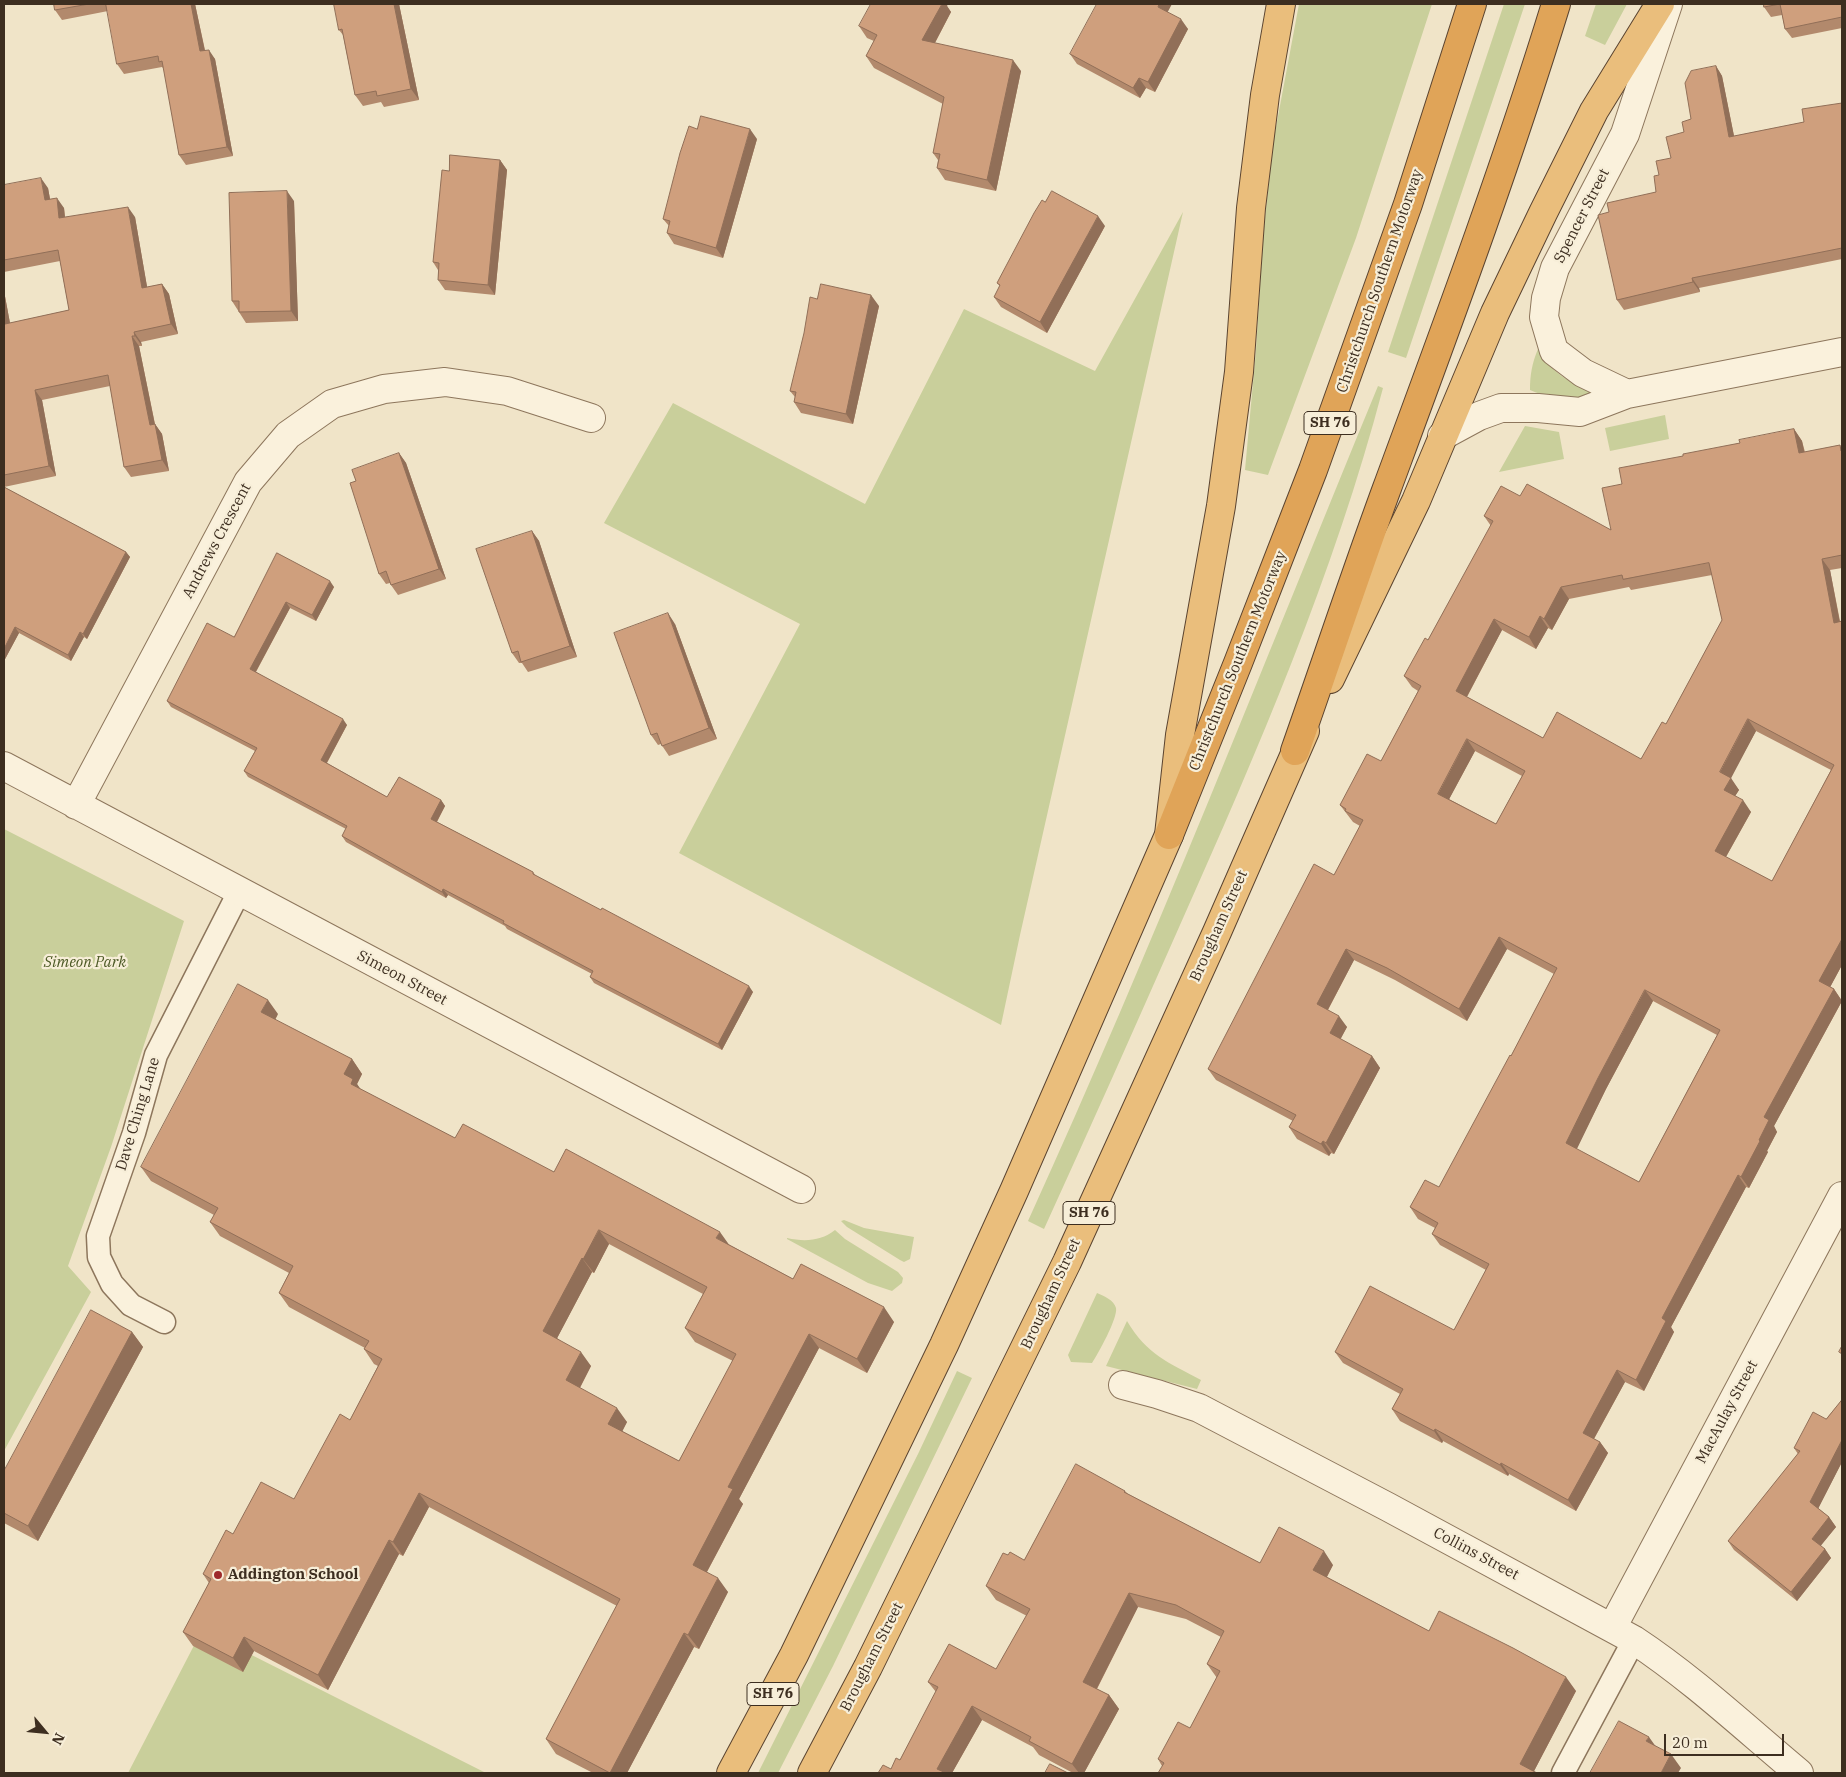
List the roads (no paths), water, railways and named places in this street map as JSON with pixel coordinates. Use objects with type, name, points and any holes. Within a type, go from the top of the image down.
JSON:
[{"type":"highway","points":[[1169,834],[1180,735],[1221,506],[1238,372],[1251,208],[1265,95],[1281,4]]},
{"type":"highway","name":"Christchurch Southern Motorway","points":[[1169,834],[1242,654],[1313,470],[1408,204],[1472,4]]},
{"type":"highway","name":"SH 76","points":[[1295,751],[1476,242],[1556,4]]},
{"type":"highway","name":"Brougham Street","points":[[812,1773],[872,1659],[1067,1262],[1213,941],[1295,751],[1416,501],[1495,313],[1594,111],[1660,4]]},
{"type":"highway","name":"SH 76","points":[[731,1773],[798,1647],[944,1345],[1014,1191],[1169,834]]},
{"type":"street","name":"Spencer Street","points":[[1628,394],[1583,374],[1554,351],[1544,317],[1546,298],[1555,268],[1625,134],[1668,4]]},
{"type":"street","points":[[1442,436],[1480,416],[1501,408],[1538,408],[1580,412],[1628,394],[1842,352]]},
{"type":"street","name":"Andrews Crescent","points":[[76,804],[248,482],[288,436],[332,404],[384,389],[444,382],[507,392],[591,418]]},
{"type":"street","name":"Simeon Street","points":[[4,766],[801,1189]]},
{"type":"street","name":"MacAulay Street","points":[[1623,1634],[1842,1196]]},
{"type":"street","name":"Collins Street","points":[[1123,1386],[1157,1394],[1199,1408],[1349,1486],[1623,1634],[1654,1653],[1696,1686],[1799,1773]]},
{"type":"lane","name":"Dave Ching Lane","points":[[164,1322],[132,1305],[112,1284],[99,1257],[98,1236],[134,1133],[156,1054],[239,892]]},
{"type":"lane","points":[[1563,1773],[1623,1634]]},
{"type":"place","name":"Addington School","points":[[218,1575]]},
{"type":"park label","name":"Simeon Park","points":[[85,963]]}]
